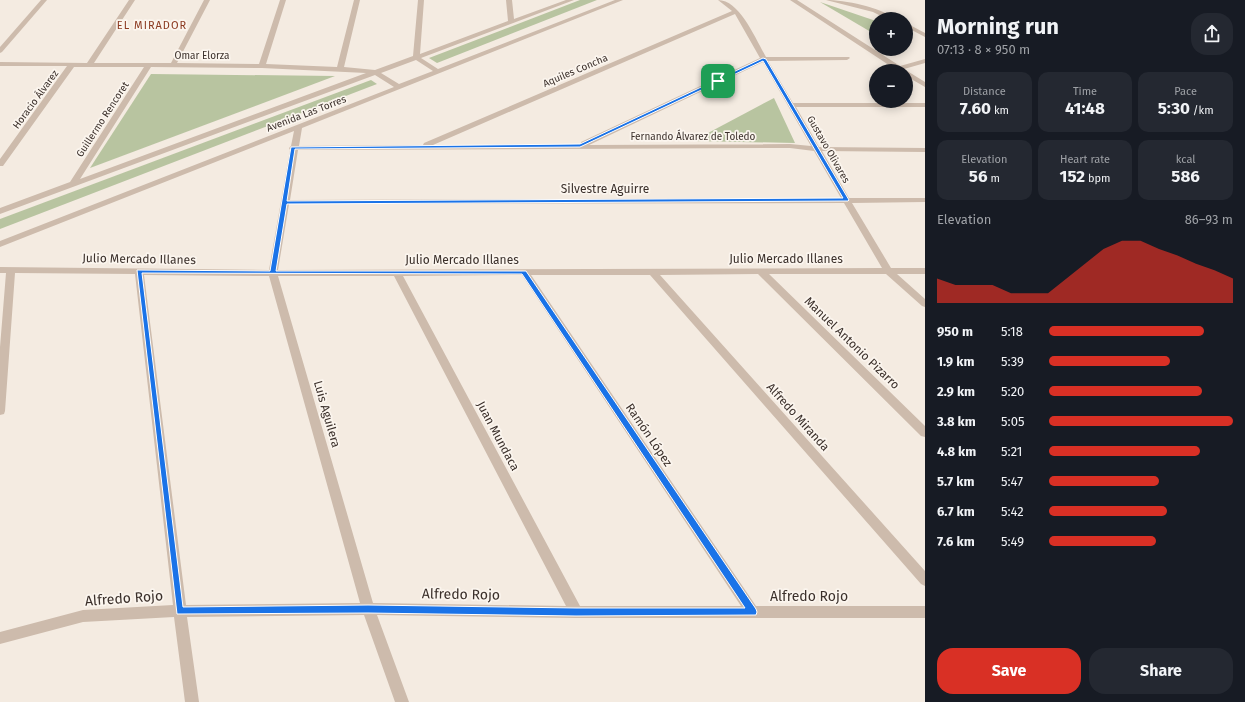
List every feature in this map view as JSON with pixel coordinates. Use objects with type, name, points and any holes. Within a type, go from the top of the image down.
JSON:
[{"type":"street","points":[[0,51],[44,0]]},
{"type":"street","points":[[89,65],[132,0]]},
{"type":"street","points":[[173,65],[207,0]]},
{"type":"street","points":[[262,66],[283,0]]},
{"type":"street","points":[[340,69],[356,0]]},
{"type":"street","points":[[421,0],[416,57],[438,72]]},
{"type":"street","points":[[509,0],[511,22]]},
{"type":"street","name":"Avenida Las Torres","points":[[0,211],[571,0]]},
{"type":"street","name":"Avenida Las Torres","points":[[0,244],[620,0]]},
{"type":"street","name":"Gustavo Olivares","points":[[721,0],[736,11],[888,271],[925,304]]},
{"type":"street","points":[[793,0],[892,64]]},
{"type":"street","points":[[829,0],[877,12]]},
{"type":"street","name":"Aquiles Concha","points":[[422,147],[736,11]]},
{"type":"street","points":[[913,29],[925,35]]},
{"type":"street","points":[[580,146],[764,59],[847,58]]},
{"type":"street","points":[[913,66],[925,61]]},
{"type":"street","name":"Omar Elorza","points":[[0,64],[262,66],[340,69],[375,72],[399,87]]},
{"type":"street","name":"Horacio Álvarez","points":[[0,164],[72,64]]},
{"type":"street","name":"Guillermo Rencoret","points":[[73,184],[149,65]]},
{"type":"street","points":[[913,77],[925,85]]},
{"type":"street","points":[[791,105],[925,105]]},
{"type":"street","name":"Luis Aguilera","points":[[298,127],[293,148],[273,273],[368,609],[402,702]]},
{"type":"street","name":"Fernando Álvarez de Toledo","points":[[293,148],[790,146],[817,149],[925,150]]},
{"type":"street","name":"Silvestre Aguirre","points":[[284,202],[925,200]]},
{"type":"street","name":"Julio Mercado Illanes","points":[[0,270],[273,273],[925,271]]},
{"type":"street","points":[[0,411],[11,270]]},
{"type":"street","points":[[139,271],[192,702]]},
{"type":"street","name":"Manuel Antonio Pizarro","points":[[760,271],[925,433]]},
{"type":"street","name":"Juan Mundaca","points":[[397,272],[576,612]]},
{"type":"street","name":"Ramón López","points":[[524,272],[753,612]]},
{"type":"street","name":"Alfredo Miranda","points":[[652,272],[925,580]]},
{"type":"street","name":"Alfredo Rojo","points":[[0,638],[84,616],[180,611],[368,609],[576,612],[925,612]]},
{"type":"green space","points":[[580,0],[597,0],[437,63],[429,58]]},
{"type":"green space","points":[[820,2],[869,19],[869,31]]},
{"type":"green space","points":[[151,74],[335,76],[90,168]]},
{"type":"green space","points":[[371,80],[377,84],[0,229],[0,219]]},
{"type":"green space","points":[[774,98],[795,143],[693,141]]},
{"type":"district","name":"EL MIRADOR","points":[[152,25]]},
{"type":"route","points":[[718,81],[580,146],[293,148],[284,202],[273,273],[139,271],[180,611],[368,609],[576,612],[753,612],[524,272],[273,273],[279,237],[284,202],[846,200],[764,59],[718,81]]}]
